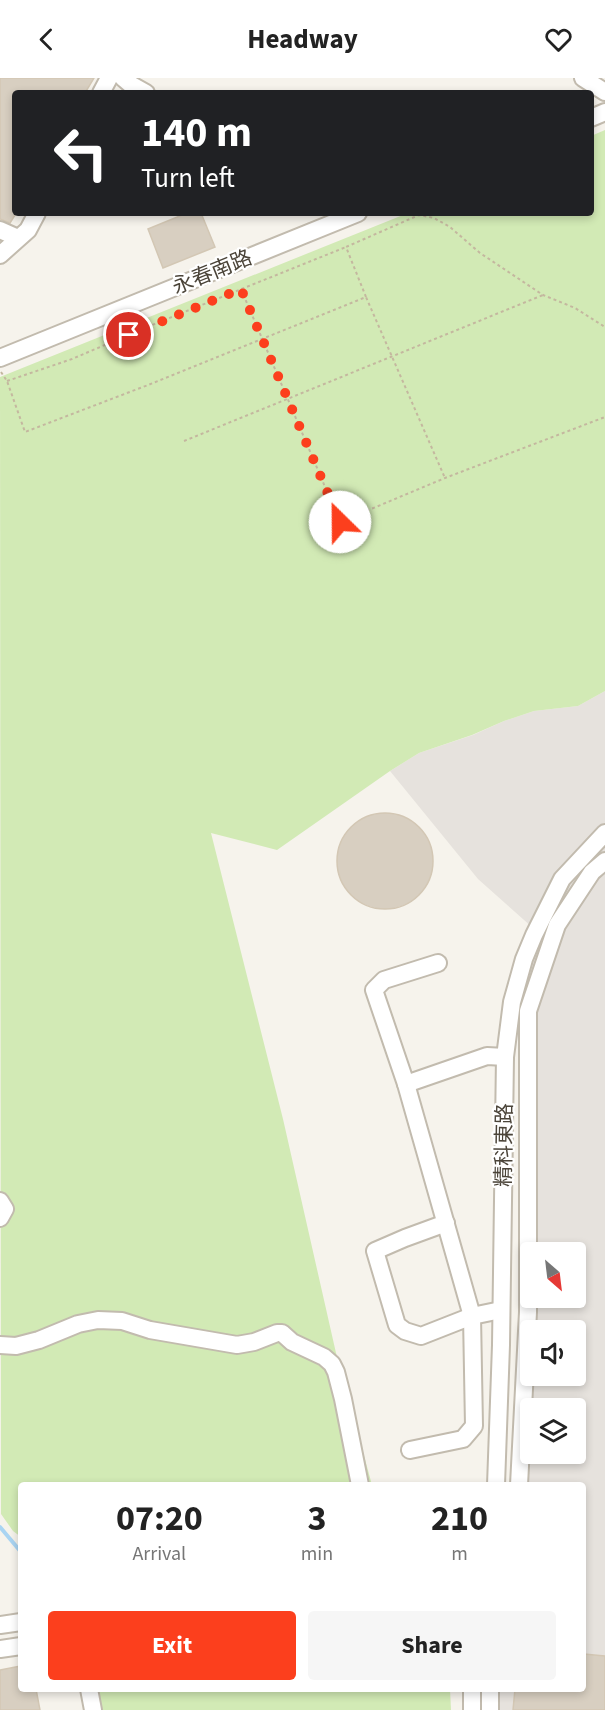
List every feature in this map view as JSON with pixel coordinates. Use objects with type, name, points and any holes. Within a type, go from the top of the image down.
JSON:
[{"type":"street","points":[[123,78],[141,90]]},
{"type":"street","points":[[583,78],[605,92]]},
{"type":"street","points":[[0,255],[28,230],[35,216]]},
{"type":"street","name":"永春南路","points":[[0,358],[351,216]]},
{"type":"street","points":[[0,230],[18,238]]},
{"type":"street","name":"精科東路","points":[[496,1482],[501,1345],[505,1057],[512,1002],[524,960],[541,918],[562,879],[605,833]]},
{"type":"street","name":"精科東路","points":[[519,1482],[528,1312],[528,1011],[557,926],[592,872],[605,861]]},
{"type":"street","points":[[410,1450],[463,1439],[474,1426],[472,1316],[406,1084],[374,990],[384,980],[438,963]]},
{"type":"street","points":[[406,1084],[487,1056],[505,1057]]},
{"type":"street","points":[[0,1201],[4,1209],[0,1218]]},
{"type":"street","points":[[446,1223],[375,1251],[397,1325],[405,1331],[421,1336],[472,1316],[501,1310]]},
{"type":"street","points":[[0,1345],[16,1346],[39,1340],[78,1324],[98,1320],[122,1321],[150,1330],[237,1345],[282,1333],[292,1342],[332,1364],[343,1399],[359,1482]]},
{"type":"street","points":[[0,1625],[18,1622]]},
{"type":"street","points":[[0,1649],[18,1646]]},
{"type":"street","points":[[90,1692],[93,1710]]},
{"type":"street","points":[[472,1692],[472,1710]]},
{"type":"street","points":[[490,1692],[490,1710]]},
{"type":"path","points":[[7,381],[72,359],[417,216]]},
{"type":"path","points":[[424,216],[434,218],[450,227],[480,253],[543,295],[575,308],[605,327]]},
{"type":"path","points":[[346,247],[445,478]]},
{"type":"path","points":[[241,289],[340,522],[445,478],[605,417]]},
{"type":"path","points":[[184,441],[543,295]]},
{"type":"path","points":[[0,370],[7,381],[25,432],[366,297]]},
{"type":"shaded area","points":[[605,691],[605,1710],[488,1710],[491,1692],[586,1692],[586,1482],[519,1482],[520,1404],[520,1464],[586,1464],[586,1398],[520,1398],[520,1386],[586,1386],[586,1320],[521,1320],[521,1308],[586,1308],[586,1242],[522,1242],[525,999],[533,959],[542,936],[478,879],[390,771],[419,753],[473,735],[534,711],[578,706]]},
{"type":"green space","points":[[605,130],[605,691],[578,706],[534,711],[419,753],[277,850],[211,833],[283,1119],[336,1353],[371,1482],[18,1482],[18,1535],[1,1514],[0,377],[401,216],[594,216],[594,135]]},
{"type":"green space","points":[[97,1692],[450,1692],[451,1710],[99,1710]]},
{"type":"building","points":[[0,78],[94,78],[87,90],[12,90],[12,216],[14,216],[10,223],[0,219]]},
{"type":"building","points":[[180,216],[202,216],[215,247],[163,268],[148,229]]},
{"type":"building","points":[[385,813],[404,816],[419,827],[430,842],[433,861],[430,880],[419,895],[404,906],[385,909],[366,906],[351,895],[340,880],[337,861],[340,842],[351,827],[366,816]]},
{"type":"building","points":[[586,1654],[605,1656],[605,1710],[513,1710],[515,1692],[586,1692]]},
{"type":"building","points":[[18,1667],[18,1692],[37,1692],[40,1710],[0,1710],[0,1670]]},
{"type":"waterway","points":[[0,1527],[18,1548]]},
{"type":"route","points":[[129,335],[241,289],[340,522]]}]
